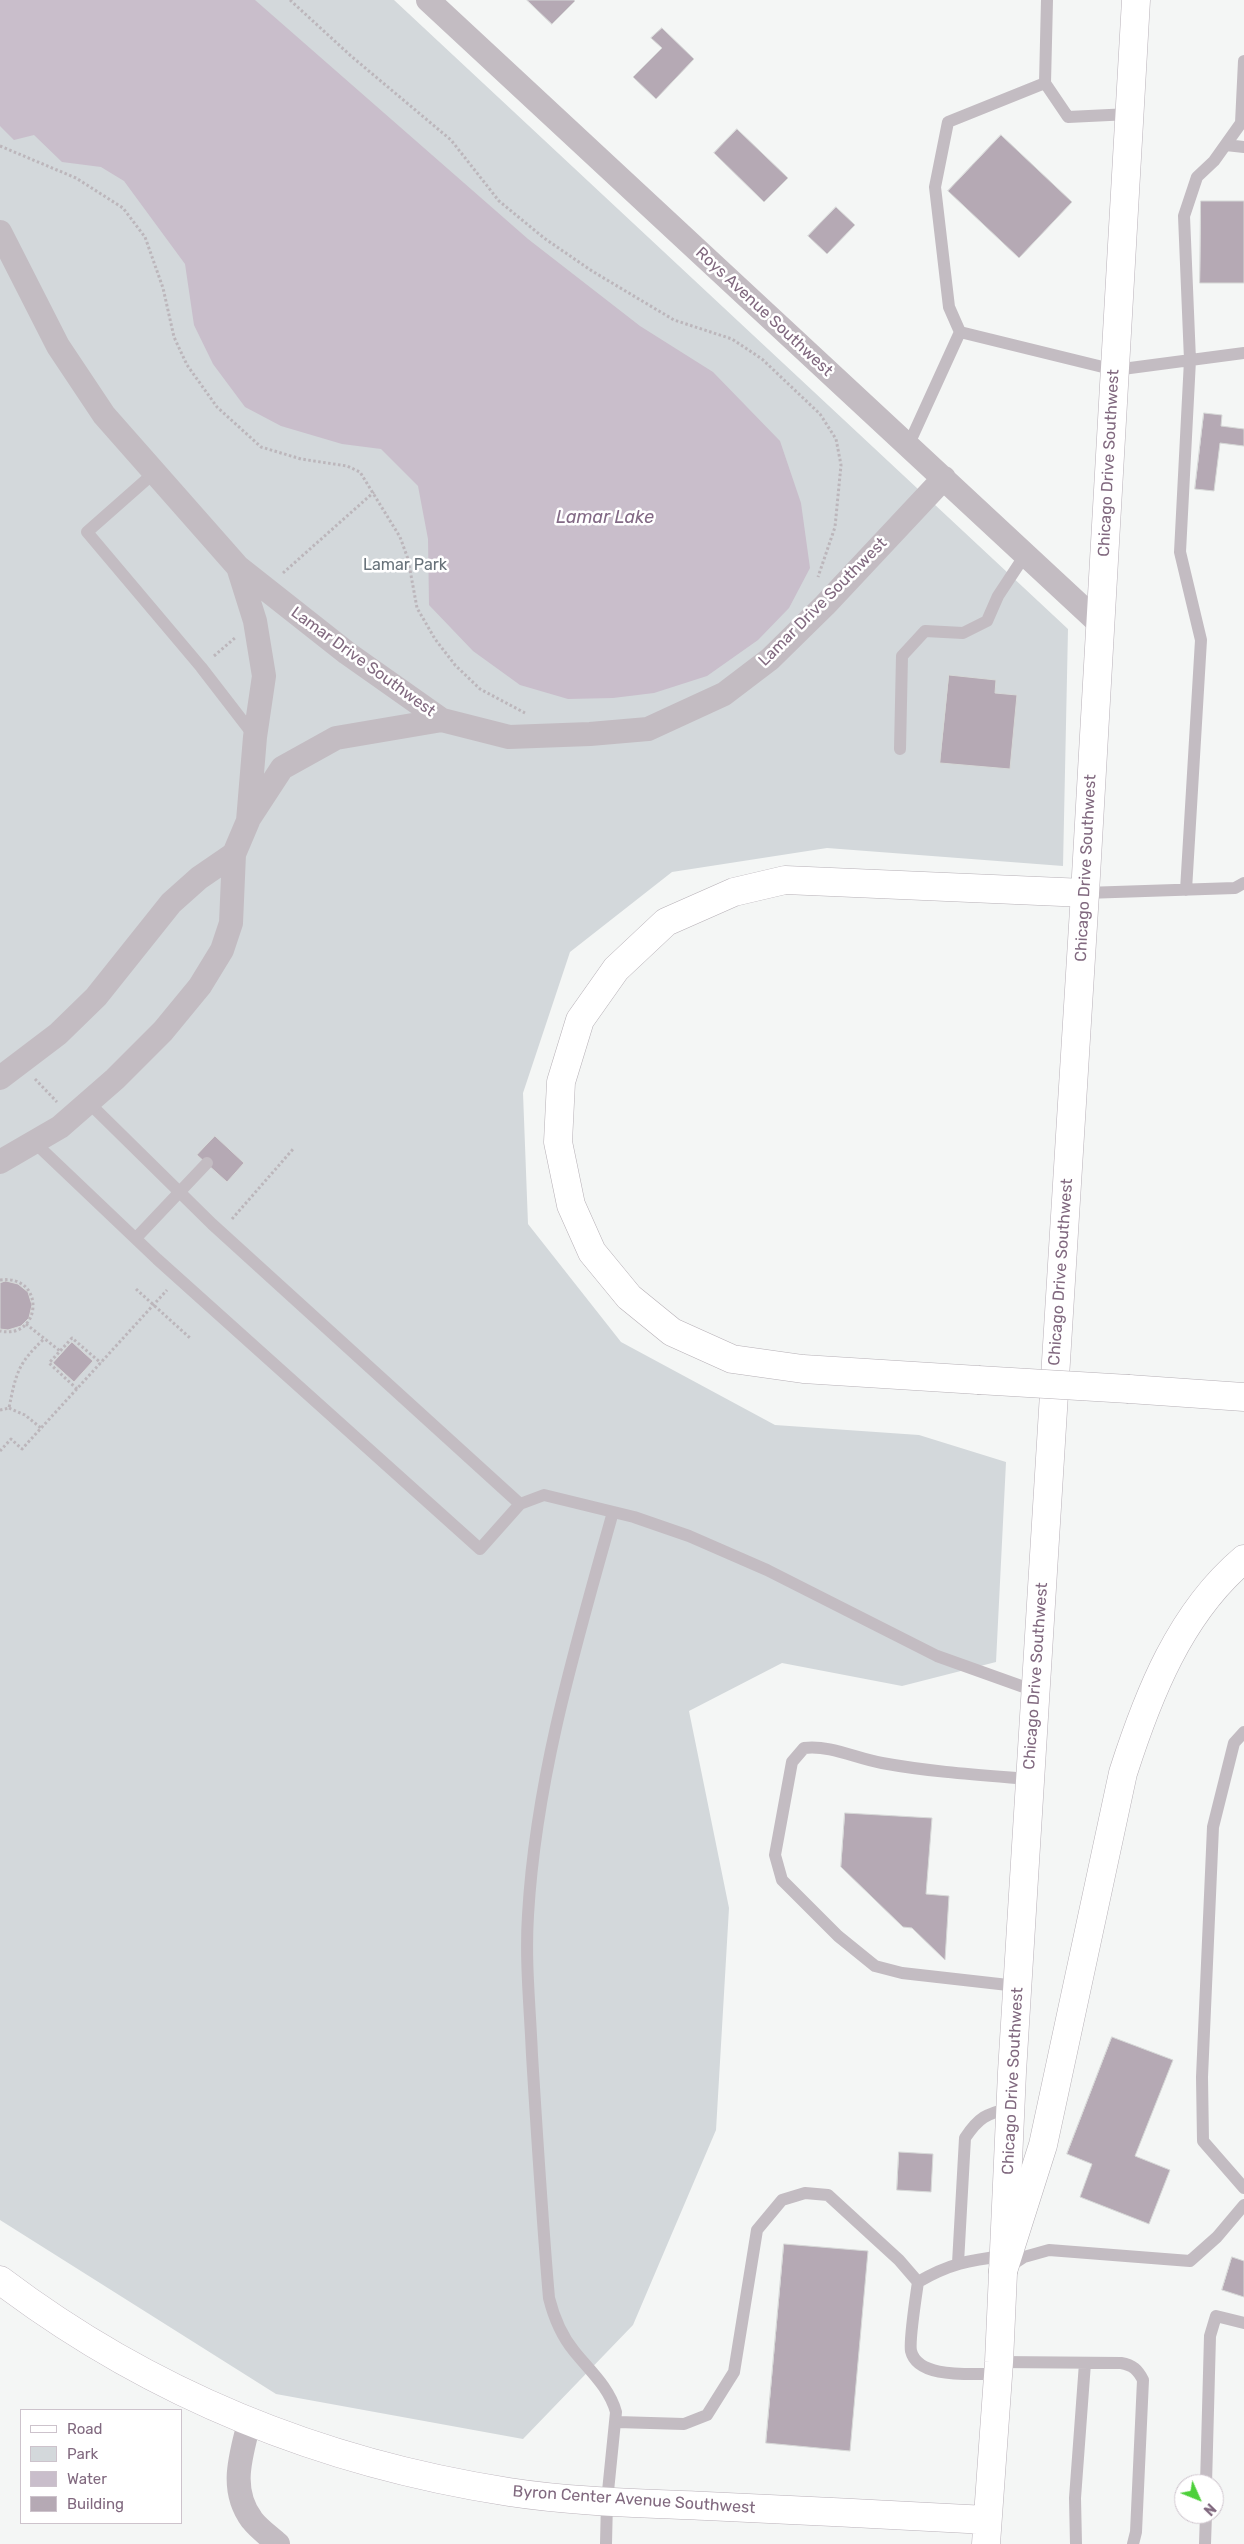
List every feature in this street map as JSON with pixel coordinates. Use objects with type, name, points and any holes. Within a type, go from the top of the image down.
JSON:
[{"type":"main road","name":"Chicago Drive Southwest","points":[[986,2532],[998,2368],[1010,2108],[1085,893],[1136,0]]},
{"type":"main road","points":[[1085,893],[785,880],[734,892],[666,922],[616,969],[580,1020],[561,1082],[558,1142],[574,1213],[592,1252],[629,1296],[672,1332],[732,1359],[803,1369],[1244,1396]]},
{"type":"main road","points":[[1004,2263],[1043,2145],[1123,1773],[1142,1716],[1166,1662],[1196,1612],[1244,1558]]},
{"type":"main road","name":"Byron Center Avenue Southwest","points":[[0,2280],[65,2326],[110,2354],[186,2395],[249,2422],[345,2455],[430,2477],[510,2492],[986,2532]]},
{"type":"street","name":"Roys Avenue Southwest","points":[[428,0],[1100,624]]},
{"type":"street","name":"Lamar Drive Southwest","points":[[0,232],[58,346],[104,415],[238,567],[347,653],[442,720],[509,737],[590,734],[648,728],[724,694],[770,659],[825,605],[944,478]]},
{"type":"street","name":"Lamar Drive Southwest","points":[[0,1162],[60,1127],[115,1079],[162,1030],[200,986],[222,950],[231,922],[234,854],[248,821],[255,737],[264,676],[255,621],[238,567]]},
{"type":"street","points":[[248,821],[282,768],[336,738],[442,720]]},
{"type":"street","points":[[0,1078],[21,1064],[58,1034],[96,997],[170,903],[199,878],[234,854]]},
{"type":"street","points":[[249,2422],[237,2480],[242,2501],[252,2520],[278,2544]]},
{"type":"lane","points":[[1046,0],[1045,83],[1068,117],[1130,114]]},
{"type":"lane","points":[[1186,890],[1201,640],[1180,552],[1190,360],[1184,216],[1197,177],[1214,161],[1241,122],[1244,61]]},
{"type":"lane","points":[[960,332],[948,307],[935,187],[948,122],[1045,83]]},
{"type":"lane","points":[[1226,145],[1244,147]]},
{"type":"lane","points":[[908,446],[960,332]]},
{"type":"lane","points":[[960,332],[1115,370],[1244,353]]},
{"type":"lane","points":[[155,472],[87,532],[201,667],[255,737]]},
{"type":"lane","points":[[900,749],[902,656],[924,631],[963,633],[987,621],[998,596],[1026,555]]},
{"type":"lane","points":[[1085,893],[1235,888],[1244,883]]},
{"type":"lane","points":[[88,1102],[178,1192],[520,1504]]},
{"type":"lane","points":[[34,1142],[178,1278],[480,1549],[520,1504],[544,1494],[614,1512],[689,1536],[767,1570],[937,1656],[1035,1691]]},
{"type":"lane","points":[[136,1238],[207,1163]]},
{"type":"lane","points":[[606,2544],[607,2501],[617,2422],[613,2400],[603,2384],[563,2335],[553,2316],[549,2298],[533,2068],[528,1934],[533,1856],[543,1786],[572,1666],[614,1512]]},
{"type":"lane","points":[[1244,1732],[1234,1743],[1213,1827],[1202,2077],[1203,2141],[1244,2188]]},
{"type":"lane","points":[[1018,1986],[902,1973],[875,1966],[838,1936],[782,1880],[775,1855],[792,1762],[804,1748],[818,1746],[880,1762],[934,1771],[1030,1779]]},
{"type":"lane","points":[[958,2264],[965,2138],[976,2121],[990,2113],[1010,2108]]},
{"type":"lane","points":[[617,2422],[684,2424],[708,2415],[734,2372],[757,2230],[782,2200],[805,2193],[828,2195],[899,2260],[918,2282],[911,2351],[918,2364],[938,2373],[1085,2363],[1130,2365],[1139,2371],[1143,2380],[1133,2544]]},
{"type":"lane","points":[[918,2282],[942,2268],[973,2259],[1004,2263],[1050,2250],[1190,2261],[1217,2237],[1244,2205]]},
{"type":"lane","points":[[1206,2474],[1210,2336],[1216,2316],[1244,2323]]},
{"type":"lane","points":[[1076,2544],[1075,2498],[1085,2363]]},
{"type":"lane","points":[[1205,2544],[1206,2524]]},
{"type":"path","points":[[290,0],[351,56],[451,140],[499,201],[544,238],[592,271],[674,320],[732,339],[762,359],[820,414],[836,439],[841,464],[835,528],[825,562],[817,578]]},
{"type":"path","points":[[0,146],[76,178],[123,208],[145,237],[163,288],[174,337],[187,365],[217,406],[261,447],[301,459],[347,466],[360,472],[400,537],[408,559],[417,608],[435,638],[455,665],[480,689],[530,715]]},
{"type":"path","points":[[21,1064],[70,1117]]},
{"type":"path","points":[[221,1232],[294,1148]]},
{"type":"path","points":[[0,1451],[12,1439],[22,1449],[178,1278]]},
{"type":"path","points":[[0,1280],[17,1281],[30,1292],[34,1308],[26,1324],[11,1332],[0,1331]]},
{"type":"path","points":[[136,1289],[190,1338]]},
{"type":"path","points":[[26,1324],[60,1351]]},
{"type":"path","points":[[9,1408],[16,1375],[22,1362],[44,1338]]},
{"type":"path","points":[[77,1389],[49,1363],[72,1338],[101,1364]]},
{"type":"path","points":[[0,1410],[9,1408],[24,1415],[41,1428]]},
{"type":"green space","name":"Lamar Park","points":[[0,0],[394,0],[1068,629],[1063,866],[827,848],[672,872],[570,952],[523,1093],[528,1224],[621,1342],[775,1425],[919,1435],[1006,1462],[996,1662],[902,1686],[782,1663],[689,1711],[729,1908],[716,2130],[633,2325],[523,2439],[276,2394],[0,2220]]},
{"type":"water","name":"Lamar Lake","points":[[0,0],[255,0],[528,239],[640,326],[713,372],[780,441],[801,503],[810,568],[789,608],[758,640],[707,676],[654,693],[613,698],[568,699],[520,685],[473,651],[429,605],[428,539],[418,486],[381,449],[342,444],[281,426],[245,407],[213,364],[194,325],[185,264],[124,181],[101,167],[62,162],[34,135],[14,140],[0,126]]},
{"type":"building","points":[[527,0],[574,0],[575,1],[552,24]]},
{"type":"building","points":[[662,28],[694,59],[656,99],[633,77],[662,48],[651,38]]},
{"type":"building","points":[[737,129],[788,178],[764,202],[714,153]]},
{"type":"building","points":[[1001,135],[1072,202],[1019,258],[948,191]]},
{"type":"building","points":[[1201,201],[1244,201],[1244,283],[1200,283]]},
{"type":"building","points":[[836,207],[855,225],[827,254],[808,236]]},
{"type":"building","points":[[1204,413],[1222,415],[1221,426],[1244,429],[1244,446],[1220,443],[1214,491],[1195,489]]},
{"type":"building","points":[[949,675],[996,680],[995,693],[1017,695],[1010,769],[940,763]]},
{"type":"building","points":[[215,1136],[244,1163],[227,1182],[197,1155]]},
{"type":"building","points":[[6,1281],[18,1284],[28,1292],[32,1305],[29,1318],[21,1326],[8,1330],[0,1329],[0,1283]]},
{"type":"building","points":[[72,1342],[93,1361],[74,1382],[53,1363]]},
{"type":"building","points":[[845,1813],[932,1818],[926,1894],[949,1896],[945,1960],[912,1928],[903,1927],[841,1867]]},
{"type":"building","points":[[1112,2037],[1173,2060],[1135,2156],[1170,2170],[1149,2224],[1080,2197],[1092,2164],[1067,2154]]},
{"type":"building","points":[[899,2152],[933,2154],[931,2192],[897,2190]]},
{"type":"building","points":[[784,2244],[868,2251],[850,2451],[766,2443]]},
{"type":"building","points":[[1232,2257],[1244,2261],[1244,2297],[1222,2290]]}]
